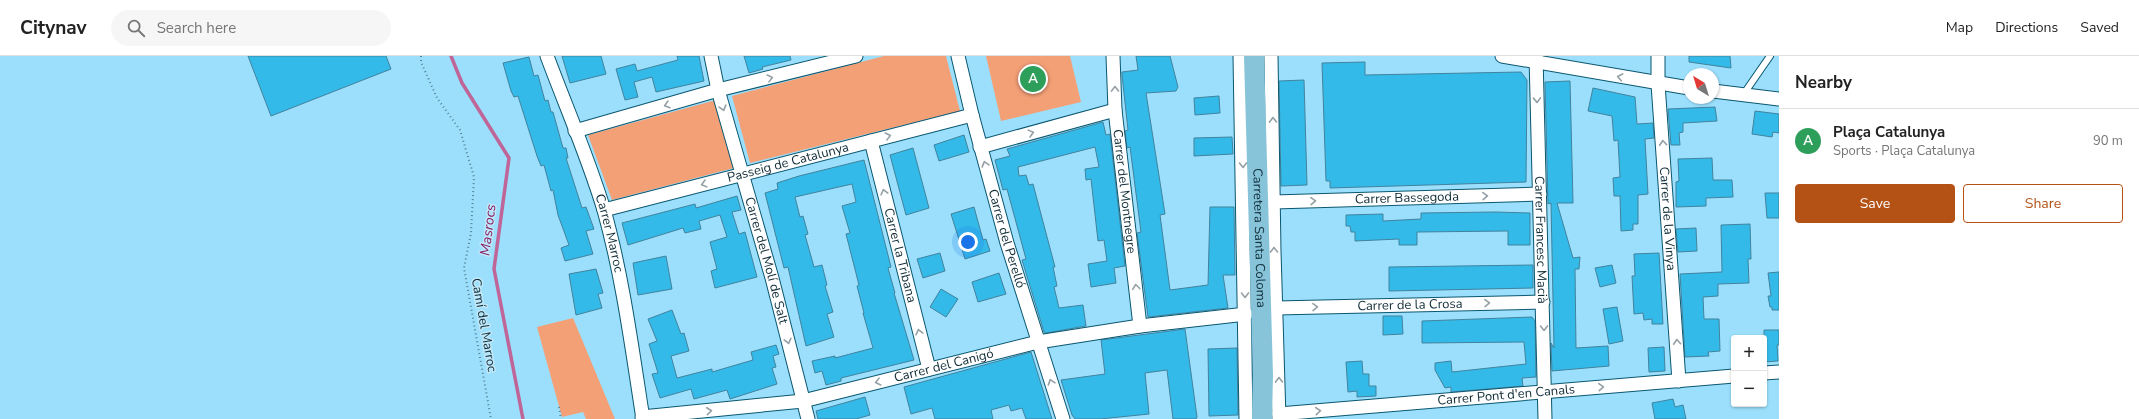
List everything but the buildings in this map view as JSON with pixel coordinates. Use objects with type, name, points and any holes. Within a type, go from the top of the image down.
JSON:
[{"type":"main road","name":"Carretera Santa Coloma","points":[[1254,56],[1263,383],[1274,417]]},
{"type":"street","name":"Carrer Marroc","points":[[547,56],[587,159],[604,210],[619,272],[642,418]]},
{"type":"street","name":"Carrer del Molí de Salt","points":[[711,56],[718,90],[772,278],[808,419]]},
{"type":"street","name":"Carrer del Perelló","points":[[958,56],[980,147],[1038,342],[1063,419]]},
{"type":"street","name":"Carrer del Montnegre","points":[[1113,56],[1115,110],[1140,326]]},
{"type":"street","name":"Carretera Santa Coloma","points":[[1240,56],[1246,314],[1246,419]]},
{"type":"street","points":[[1271,56],[1276,308],[1274,417]]},
{"type":"street","points":[[1502,56],[1536,58],[1658,84],[1683,87]]},
{"type":"street","name":"Carrer de la Vinya","points":[[1658,56],[1658,84],[1679,381]]},
{"type":"street","points":[[576,131],[718,90],[850,57]]},
{"type":"street","name":"Carrer Francesc Macià","points":[[1536,58],[1545,419]]},
{"type":"street","points":[[1719,92],[1779,99]]},
{"type":"street","points":[[980,147],[1115,110]]},
{"type":"street","name":"Passeig de Catalunya","points":[[604,210],[972,115]]},
{"type":"street","name":"Carrer la Tribana","points":[[871,141],[929,370]]},
{"type":"street","name":"Carrer Bassegoda","points":[[1274,202],[1540,194]]},
{"type":"street","name":"Carrer de la Crosa","points":[[1276,308],[1543,302]]},
{"type":"street","name":"Carrer del Canigó","points":[[642,418],[803,401],[1038,342],[1140,326],[1246,314]]},
{"type":"street","points":[[1767,374],[1779,372]]},
{"type":"street","name":"Carrer Pont d'en Canals","points":[[1274,417],[1731,376]]},
{"type":"lane","points":[[1743,95],[1770,56]]},
{"type":"path","name":"Camí del Marroc","points":[[421,56],[421,62],[437,98],[460,130],[474,177],[471,233],[464,268],[491,419]]},
{"type":"path","points":[[559,407],[561,419]]},
{"type":"shaded area","points":[[884,56],[946,56],[960,111],[750,163],[732,96]]},
{"type":"shaded area","points":[[986,56],[1070,56],[1081,102],[1001,121]]},
{"type":"shaded area","points":[[716,100],[734,168],[612,200],[588,135]]},
{"type":"shaded area","points":[[573,318],[615,419],[586,419],[583,412],[562,417],[537,327]]},
{"type":"waterway","name":"Masrocs","points":[[451,56],[462,83],[509,158],[494,269],[523,419]]},
{"type":"place","name":"Plaça Catalunya","points":[[1033,79]]}]
